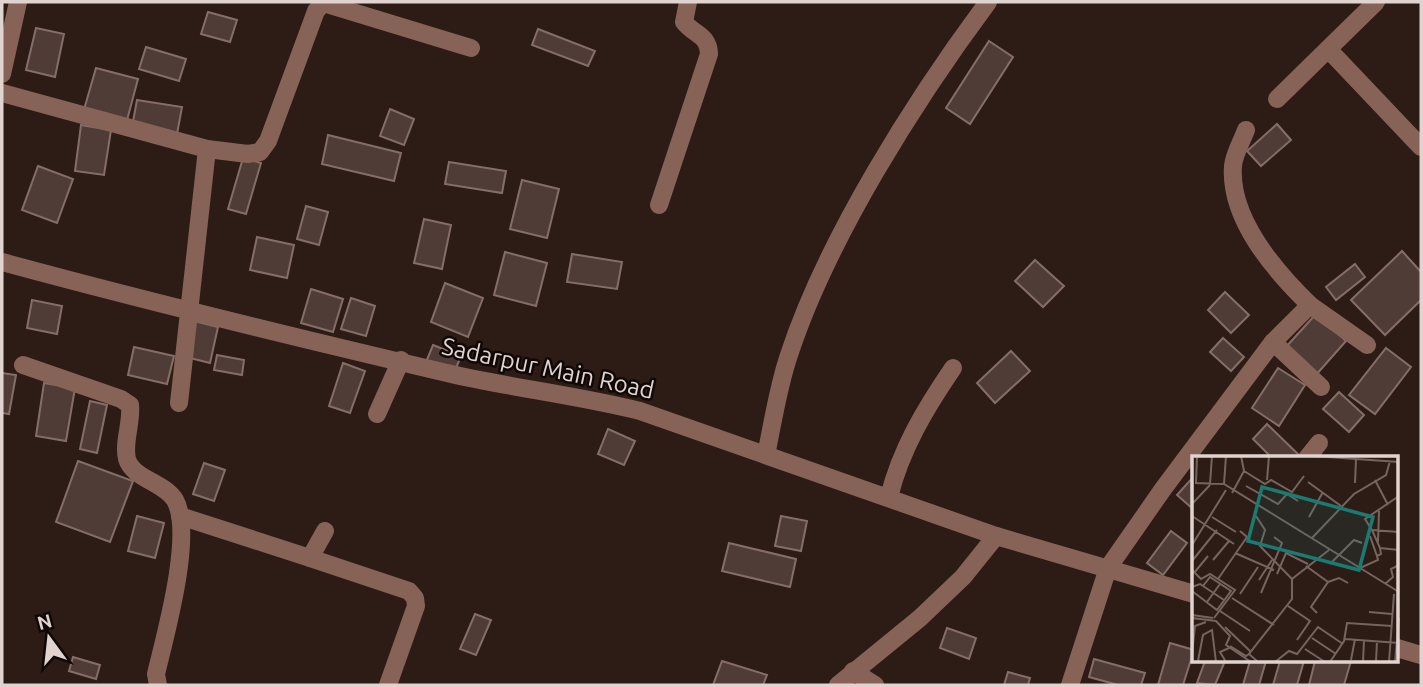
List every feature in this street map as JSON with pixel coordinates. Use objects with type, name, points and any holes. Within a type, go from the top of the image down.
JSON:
[{"type":"street","points":[[2,74],[18,2]]},
{"type":"street","points":[[659,205],[709,54],[709,44],[704,37],[684,22],[688,2]]},
{"type":"street","points":[[766,454],[788,356],[817,284],[858,205],[906,124],[988,2]]},
{"type":"street","points":[[1277,99],[1376,2]]},
{"type":"street","points":[[2,93],[207,149],[248,154],[260,152],[268,141],[318,6],[330,3],[356,7],[471,48]]},
{"type":"street","points":[[1328,49],[1421,147]]},
{"type":"street","points":[[1246,130],[1233,164],[1234,191],[1251,231],[1279,275],[1310,305],[1367,345]]},
{"type":"street","points":[[179,403],[207,149]]},
{"type":"street","name":"Sadarpur Main Road","points":[[2,262],[187,312],[401,360],[449,374],[580,396],[640,411],[996,536],[1192,593]]},
{"type":"street","points":[[1070,685],[1108,568],[1273,342],[1310,305]]},
{"type":"street","points":[[1273,342],[1321,387]]},
{"type":"street","points":[[377,414],[401,360]]},
{"type":"street","points":[[23,365],[130,405],[128,460],[136,471],[166,489],[175,500],[180,516],[181,534],[174,595],[156,674],[158,685]]},
{"type":"street","points":[[889,498],[896,467],[909,438],[953,368]]},
{"type":"street","points":[[1309,456],[1319,443]]},
{"type":"street","points":[[180,516],[410,591],[416,606],[388,685]]},
{"type":"street","points":[[310,558],[325,531]]},
{"type":"street","points":[[838,685],[920,618],[963,577],[996,536]]},
{"type":"street","points":[[1398,648],[1421,654]]},
{"type":"street","points":[[853,671],[875,685]]},
{"type":"building","points":[[208,12],[237,20],[230,42],[201,34]]},
{"type":"building","points":[[36,28],[64,34],[55,77],[26,70]]},
{"type":"building","points":[[538,29],[595,51],[588,66],[532,45]]},
{"type":"building","points":[[989,41],[1013,57],[970,124],[946,108]]},
{"type":"building","points":[[146,47],[186,59],[179,81],[139,69]]},
{"type":"building","points":[[96,68],[138,79],[126,124],[83,113]]},
{"type":"building","points":[[137,100],[182,107],[177,134],[132,127]]},
{"type":"building","points":[[390,109],[414,119],[404,145],[380,136]]},
{"type":"building","points":[[1277,124],[1291,140],[1261,166],[1247,151]]},
{"type":"building","points":[[81,125],[111,130],[104,175],[75,171]]},
{"type":"building","points":[[328,135],[401,153],[394,181],[322,164]]},
{"type":"building","points":[[243,158],[261,163],[246,214],[228,209]]},
{"type":"building","points":[[449,162],[506,171],[502,193],[445,184]]},
{"type":"building","points":[[38,166],[73,179],[57,223],[22,210]]},
{"type":"building","points":[[522,180],[559,189],[547,238],[510,229]]},
{"type":"building","points":[[306,206],[328,212],[319,245],[297,239]]},
{"type":"building","points":[[424,219],[451,225],[442,269],[414,263]]},
{"type":"building","points":[[257,237],[294,245],[287,278],[250,270]]},
{"type":"building","points":[[1402,251],[1421,272],[1421,300],[1385,335],[1351,300]]},
{"type":"building","points":[[505,252],[547,263],[536,306],[494,295]]},
{"type":"building","points":[[572,254],[622,262],[617,289],[567,282]]},
{"type":"building","points":[[1035,260],[1064,286],[1043,307],[1015,281]]},
{"type":"building","points":[[1355,264],[1365,277],[1336,300],[1326,287]]},
{"type":"building","points":[[445,283],[483,298],[468,337],[431,322]]},
{"type":"building","points":[[311,289],[343,299],[333,332],[301,323]]},
{"type":"building","points":[[1225,292],[1249,315],[1231,333],[1208,310]]},
{"type":"building","points":[[351,298],[375,306],[366,336],[341,329]]},
{"type":"building","points":[[32,300],[62,306],[57,334],[27,328]]},
{"type":"building","points":[[1316,314],[1346,341],[1315,376],[1285,348]]},
{"type":"building","points":[[194,321],[218,327],[210,363],[186,357]]},
{"type":"building","points":[[1223,338],[1244,357],[1231,371],[1210,352]]},
{"type":"building","points":[[433,345],[461,356],[454,373],[426,362]]},
{"type":"building","points":[[134,347],[174,356],[167,384],[128,375]]},
{"type":"building","points":[[1386,348],[1411,367],[1375,414],[1349,395]]},
{"type":"building","points":[[1011,351],[1030,371],[995,403],[977,383]]},
{"type":"building","points":[[217,355],[244,360],[242,375],[214,370]]},
{"type":"building","points":[[343,363],[365,371],[350,413],[329,406]]},
{"type":"building","points":[[1278,368],[1305,385],[1279,426],[1252,408]]},
{"type":"building","points":[[2,373],[16,375],[9,414],[2,413]]},
{"type":"building","points":[[44,383],[75,388],[66,441],[36,436]]},
{"type":"building","points":[[1339,392],[1364,415],[1349,432],[1323,409]]},
{"type":"building","points":[[90,401],[107,405],[97,453],[80,449]]},
{"type":"building","points":[[1267,424],[1300,456],[1270,456],[1253,439]]},
{"type":"building","points":[[608,429],[635,441],[624,465],[598,454]]},
{"type":"building","points":[[78,461],[133,481],[110,542],[56,522]]},
{"type":"building","points":[[204,463],[225,470],[214,501],[193,494]]},
{"type":"building","points":[[1192,478],[1192,508],[1177,495]]},
{"type":"building","points":[[137,516],[164,523],[155,558],[128,551]]},
{"type":"building","points":[[781,516],[807,521],[801,551],[775,546]]},
{"type":"building","points":[[1171,531],[1187,543],[1163,575],[1147,563]]},
{"type":"building","points":[[729,543],[796,559],[790,587],[722,571]]},
{"type":"building","points":[[475,614],[491,620],[476,655],[460,649]]},
{"type":"building","points":[[947,628],[976,638],[969,659],[940,648]]},
{"type":"building","points":[[1170,643],[1192,649],[1183,685],[1158,685]]},
{"type":"building","points":[[73,657],[100,665],[96,679],[69,671]]},
{"type":"building","points":[[1094,659],[1145,673],[1141,685],[1118,685],[1089,677]]},
{"type":"building","points":[[722,661],[767,675],[763,685],[713,685]]},
{"type":"building","points":[[1205,662],[1225,662],[1215,685],[1197,683]]},
{"type":"building","points":[[1250,662],[1266,662],[1259,685],[1243,685]]},
{"type":"building","points":[[1280,662],[1304,662],[1297,685],[1273,685]]},
{"type":"building","points":[[1315,662],[1351,662],[1344,685],[1309,685]]},
{"type":"building","points":[[1008,672],[1030,678],[1028,685],[1004,685]]}]
